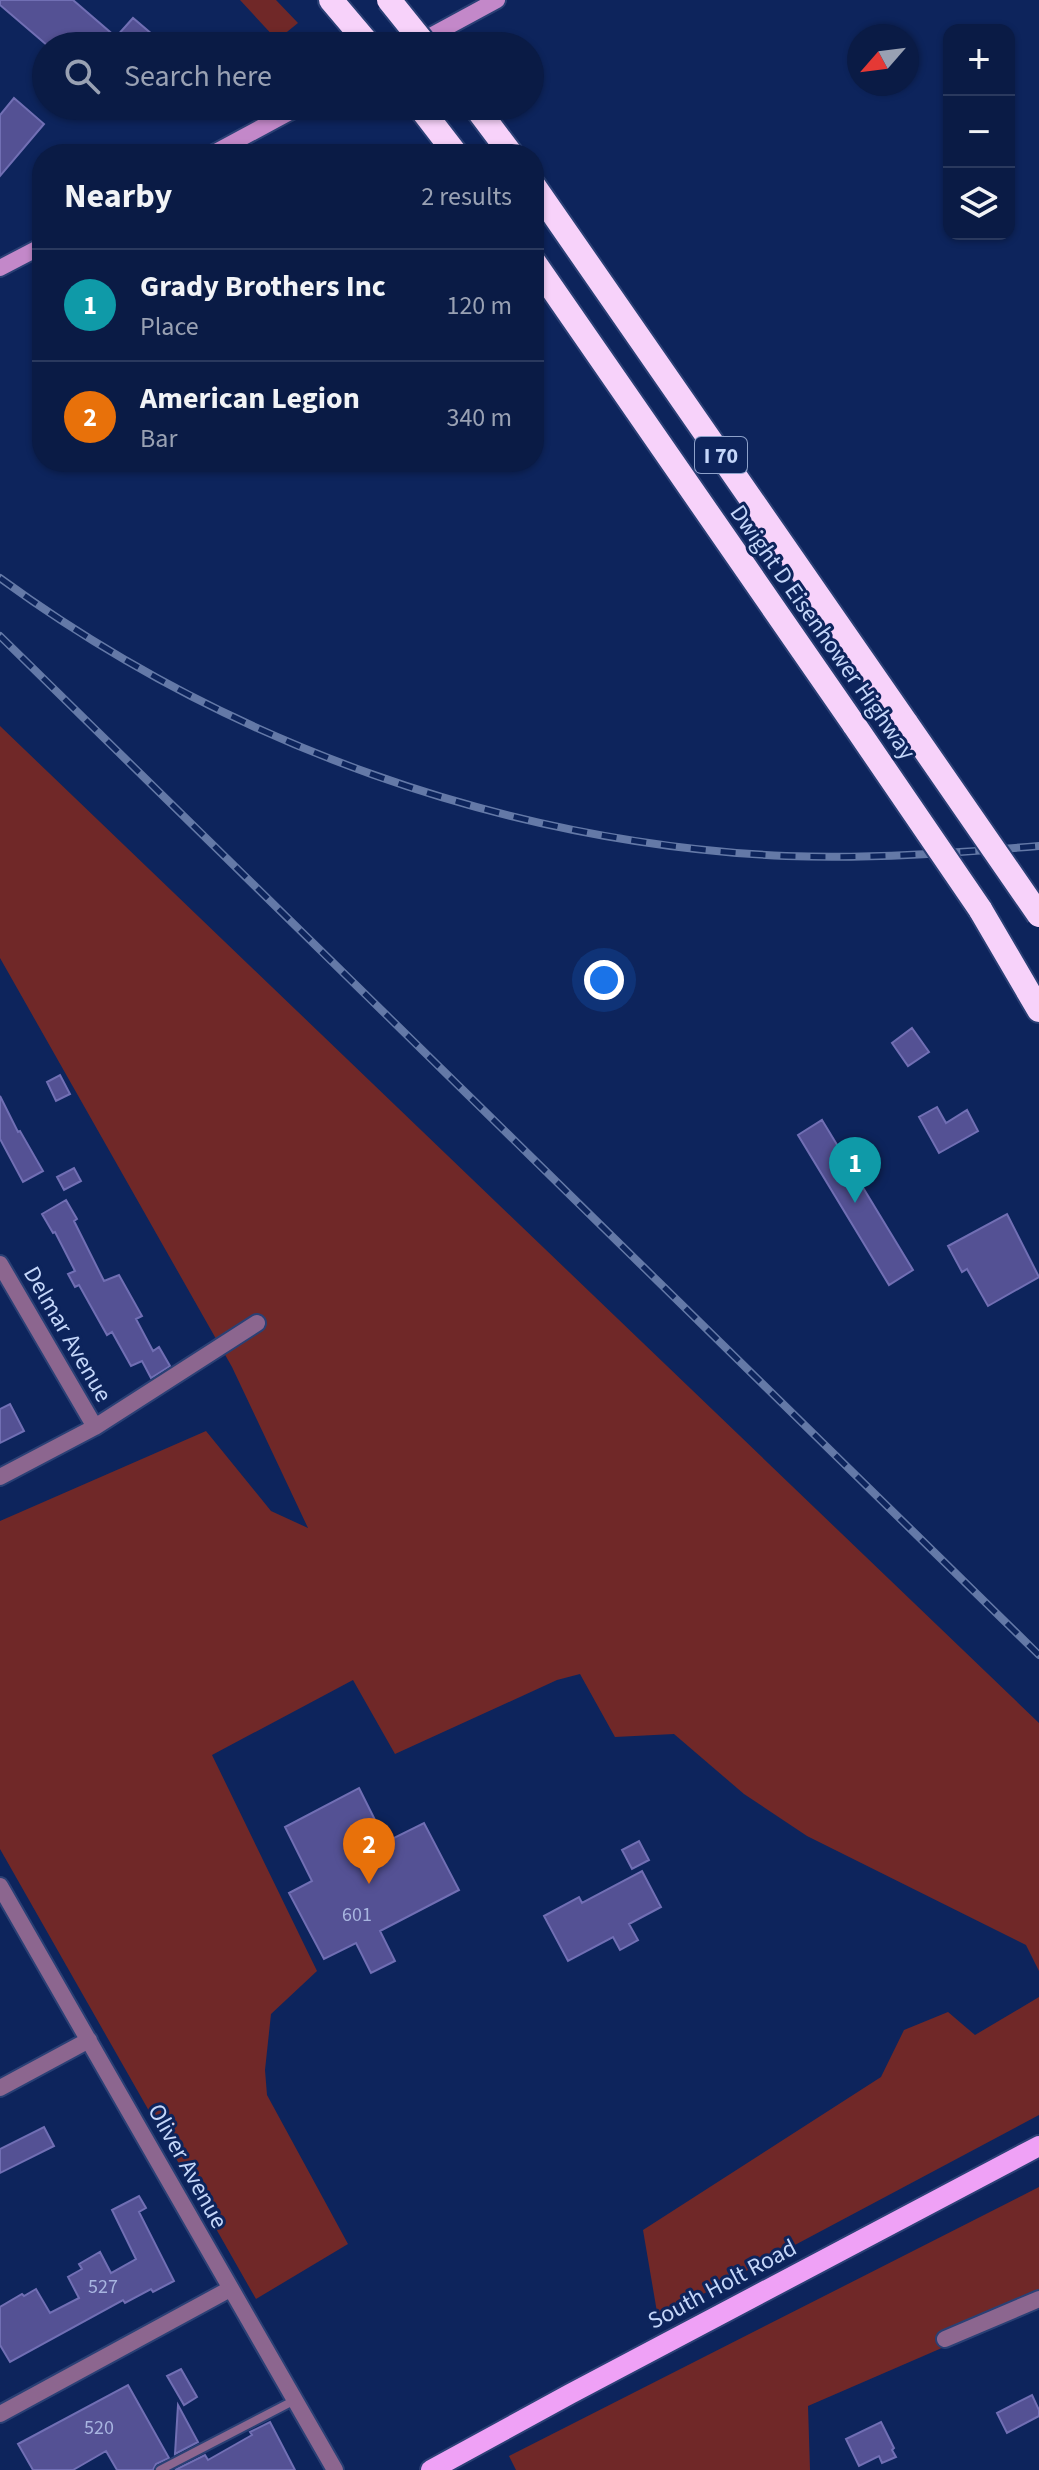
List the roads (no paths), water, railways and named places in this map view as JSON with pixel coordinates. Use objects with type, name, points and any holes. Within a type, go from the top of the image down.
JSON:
[{"type":"highway","points":[[389,0],[415,32]]},
{"type":"highway","points":[[337,7],[358,32]]},
{"type":"highway","points":[[430,120],[449,144]]},
{"type":"highway","points":[[486,120],[504,144]]},
{"type":"highway","name":"Dwight D Eisenhower Highway","points":[[544,200],[1039,915]]},
{"type":"highway","name":"Dwight D Eisenhower Highway","points":[[544,276],[1039,994]]},
{"type":"highway","points":[[1008,871],[1039,907]]},
{"type":"highway","points":[[980,909],[1039,1010]]},
{"type":"main road","points":[[438,32],[497,0]]},
{"type":"main road","points":[[231,144],[275,120]]},
{"type":"main road","points":[[0,268],[32,251]]},
{"type":"main road","name":"South Holt Road","points":[[431,2470],[1039,2146]]},
{"type":"street","name":"Delmar Avenue","points":[[0,1264],[95,1427]]},
{"type":"street","points":[[0,1477],[95,1427],[257,1323]]},
{"type":"street","name":"Oliver Avenue","points":[[0,1886],[335,2470]]},
{"type":"street","points":[[0,2088],[89,2040]]},
{"type":"street","points":[[0,2414],[230,2289]]},
{"type":"street","points":[[945,2339],[1039,2299]]},
{"type":"lane","points":[[160,2470],[295,2400]]},
{"type":"railway","points":[[0,578],[87,637],[179,690],[274,735],[372,774],[473,806],[576,830],[681,847],[786,856],[881,856],[1039,846]]},
{"type":"railway","points":[[0,636],[1039,1655]]},
{"type":"place","name":"Grady Brothers Inc","points":[[855,1203]]},
{"type":"place","name":"American Legion","points":[[369,1884]]}]
